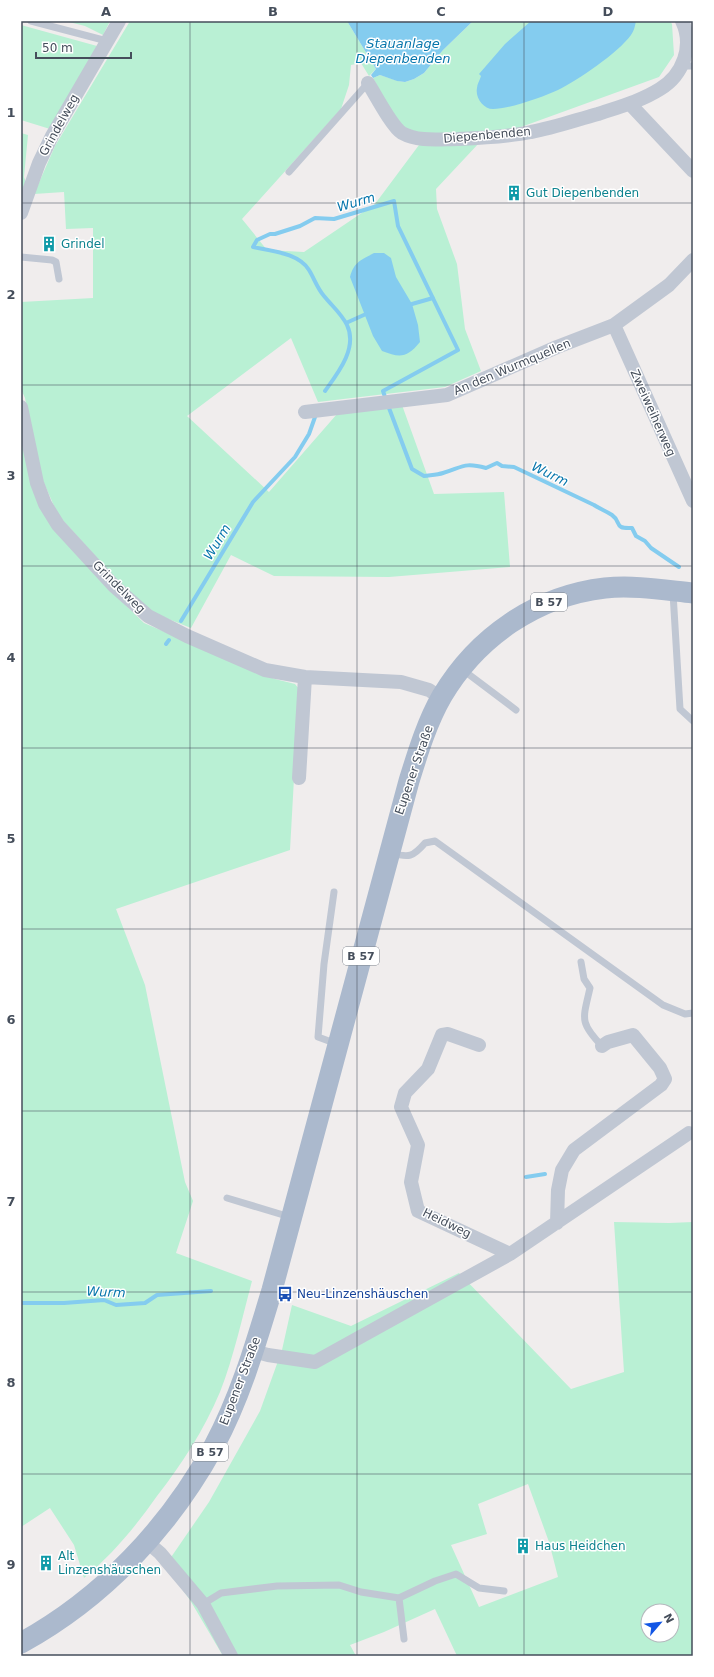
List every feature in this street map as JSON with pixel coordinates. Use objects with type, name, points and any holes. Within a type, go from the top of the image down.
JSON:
[{"type":"main road","name":"Eupener Straße","points":[[21,1643],[83,1602],[112,1577],[147,1542],[188,1490],[214,1445],[234,1402],[253,1351],[272,1290],[408,781],[421,742],[442,698],[461,669],[475,652],[496,633],[518,617],[545,604],[569,595],[605,588],[639,588],[683,592]]},
{"type":"street","name":"Grindelweg","points":[[21,213],[38,163],[52,136],[119,21]]},
{"type":"street","name":"Diepenbenden","points":[[368,83],[392,122],[400,132],[408,136],[430,140],[495,137],[532,132],[630,104],[661,89],[676,74],[687,66],[686,54],[688,41],[686,28],[682,21]]},
{"type":"street","points":[[630,104],[693,171]]},
{"type":"street","name":"An den Wurmquellen","points":[[305,412],[447,395],[557,347],[614,325],[669,285],[693,260]]},
{"type":"street","name":"Zweiweiherweg","points":[[614,325],[693,501]]},
{"type":"street","name":"Grindelweg","points":[[21,408],[37,483],[45,504],[58,525],[114,586],[148,616],[187,636],[265,670],[306,677],[401,682],[429,690],[442,698]]},
{"type":"street","points":[[299,778],[306,677]]},
{"type":"street","name":"Heidweg","points":[[479,1045],[448,1034],[442,1035],[428,1069],[405,1093],[401,1107],[418,1145],[411,1182],[418,1211],[510,1254]]},
{"type":"street","points":[[557,1223],[558,1190],[562,1170],[574,1150],[661,1085],[665,1079],[660,1068],[633,1035],[608,1042],[602,1046]]},
{"type":"street","points":[[253,1351],[268,1355],[315,1362],[510,1254],[689,1133]]},
{"type":"street","points":[[147,1542],[160,1552],[203,1604],[231,1656]]},
{"type":"lane","points":[[31,21],[107,42]]},
{"type":"lane","points":[[289,172],[368,83]]},
{"type":"lane","points":[[21,257],[52,260],[56,262],[59,279]]},
{"type":"lane","name":"Eupener Straße","points":[[683,592],[680,710],[693,721]]},
{"type":"lane","points":[[461,669],[516,710]]},
{"type":"lane","points":[[389,853],[403,857],[415,854],[425,842],[435,841],[663,1005],[685,1014],[693,1013]]},
{"type":"lane","points":[[334,892],[324,964],[318,1037],[324,1041],[338,1044]]},
{"type":"lane","points":[[580,962],[584,979],[590,988],[583,1017],[584,1025],[602,1046]]},
{"type":"lane","points":[[227,1198],[292,1218]]},
{"type":"lane","points":[[203,1604],[221,1593],[277,1586],[338,1585],[361,1592],[399,1598],[436,1581],[456,1574],[479,1588],[504,1591]]},
{"type":"lane","points":[[399,1598],[404,1639]]},
{"type":"green space","points":[[65,21],[110,21],[103,35],[85,26]]},
{"type":"green space","points":[[130,21],[347,21],[376,69],[369,76],[361,63],[351,65],[349,85],[341,109],[242,219],[267,250],[304,252],[375,204],[419,145],[480,142],[436,189],[437,209],[457,264],[465,329],[481,371],[445,387],[318,402],[291,338],[187,416],[269,492],[337,414],[402,405],[434,494],[504,492],[510,567],[389,577],[274,576],[231,555],[191,628],[153,613],[130,594],[58,515],[40,474],[25,398],[21,389],[21,302],[93,298],[93,228],[66,229],[64,192],[34,194],[55,146]]},
{"type":"green space","points":[[473,21],[670,21],[672,24],[674,55],[659,77],[510,131],[471,134],[436,134],[408,130],[401,126],[389,109],[373,78],[380,75],[405,82],[414,79],[424,73],[443,50]]},
{"type":"green space","points":[[21,25],[97,46],[50,129],[21,120]]},
{"type":"green space","points":[[21,133],[28,135],[24,177],[26,183],[21,199]]},
{"type":"green space","points":[[21,440],[35,496],[110,590],[144,623],[275,679],[295,684],[299,689],[290,850],[116,909],[145,985],[185,1182],[193,1201],[176,1253],[252,1281],[234,1351],[225,1378],[214,1406],[200,1433],[175,1472],[132,1529],[105,1559],[84,1578],[74,1545],[50,1508],[21,1527]]},
{"type":"green space","points":[[614,1222],[693,1222],[693,1656],[457,1656],[435,1609],[384,1632],[350,1645],[356,1656],[223,1656],[190,1600],[165,1566],[209,1502],[260,1411],[282,1350],[292,1305],[351,1326],[459,1273],[571,1389],[624,1372]],"holes":[[[528,1484],[549,1542],[558,1577],[479,1607],[451,1545],[487,1534],[478,1504]]]},
{"type":"water","name":"Stauanlage Diepenbenden","points":[[347,21],[473,21],[443,50],[424,73],[405,82],[380,75],[373,78],[371,75],[376,69]]},
{"type":"water","points":[[531,21],[636,21],[632,33],[617,50],[597,66],[566,86],[544,96],[517,105],[493,109],[486,107],[480,102],[477,95],[477,86],[481,76],[479,74],[505,44]]},
{"type":"water","points":[[374,253],[384,253],[391,258],[396,277],[412,304],[418,325],[420,342],[407,354],[394,355],[382,351],[373,336],[350,277],[356,265]]},
{"type":"waterway","name":"Wurm","points":[[325,391],[345,360],[350,342],[350,334],[347,325],[317,286],[309,270],[304,264],[292,256],[253,247],[257,240],[270,234],[275,234],[300,226],[315,218],[334,219],[394,201],[398,226],[458,350],[383,391],[386,400]]},
{"type":"waterway","points":[[412,304],[433,298]]},
{"type":"waterway","points":[[346,323],[366,314]]},
{"type":"waterway","name":"Wurm","points":[[389,408],[412,469],[424,476],[441,474],[468,465],[486,468],[497,463],[502,466],[514,467],[610,514],[617,520],[620,526],[632,528],[636,536],[645,541],[651,548],[679,567]]},
{"type":"waterway","name":"Wurm","points":[[181,621],[253,502],[295,457],[309,434],[315,417]]},
{"type":"waterway","name":"Wurm","points":[[166,644],[169,640]]},
{"type":"waterway","name":"Wurm","points":[[526,1177],[545,1174]]},
{"type":"waterway","name":"Wurm","points":[[21,1303],[64,1303],[104,1300],[116,1305],[145,1303],[157,1295],[211,1291]]},
{"type":"place","name":"Gut Diepenbenden","points":[[514,193]]},
{"type":"place","name":"Grindel","points":[[49,244]]},
{"type":"place","name":"Neu-Linzenshäuschen","points":[[285,1294]]},
{"type":"place","name":"Haus Heidchen","points":[[523,1546]]},
{"type":"place","name":"Alt Linzenshäuschen","points":[[46,1563]]}]
